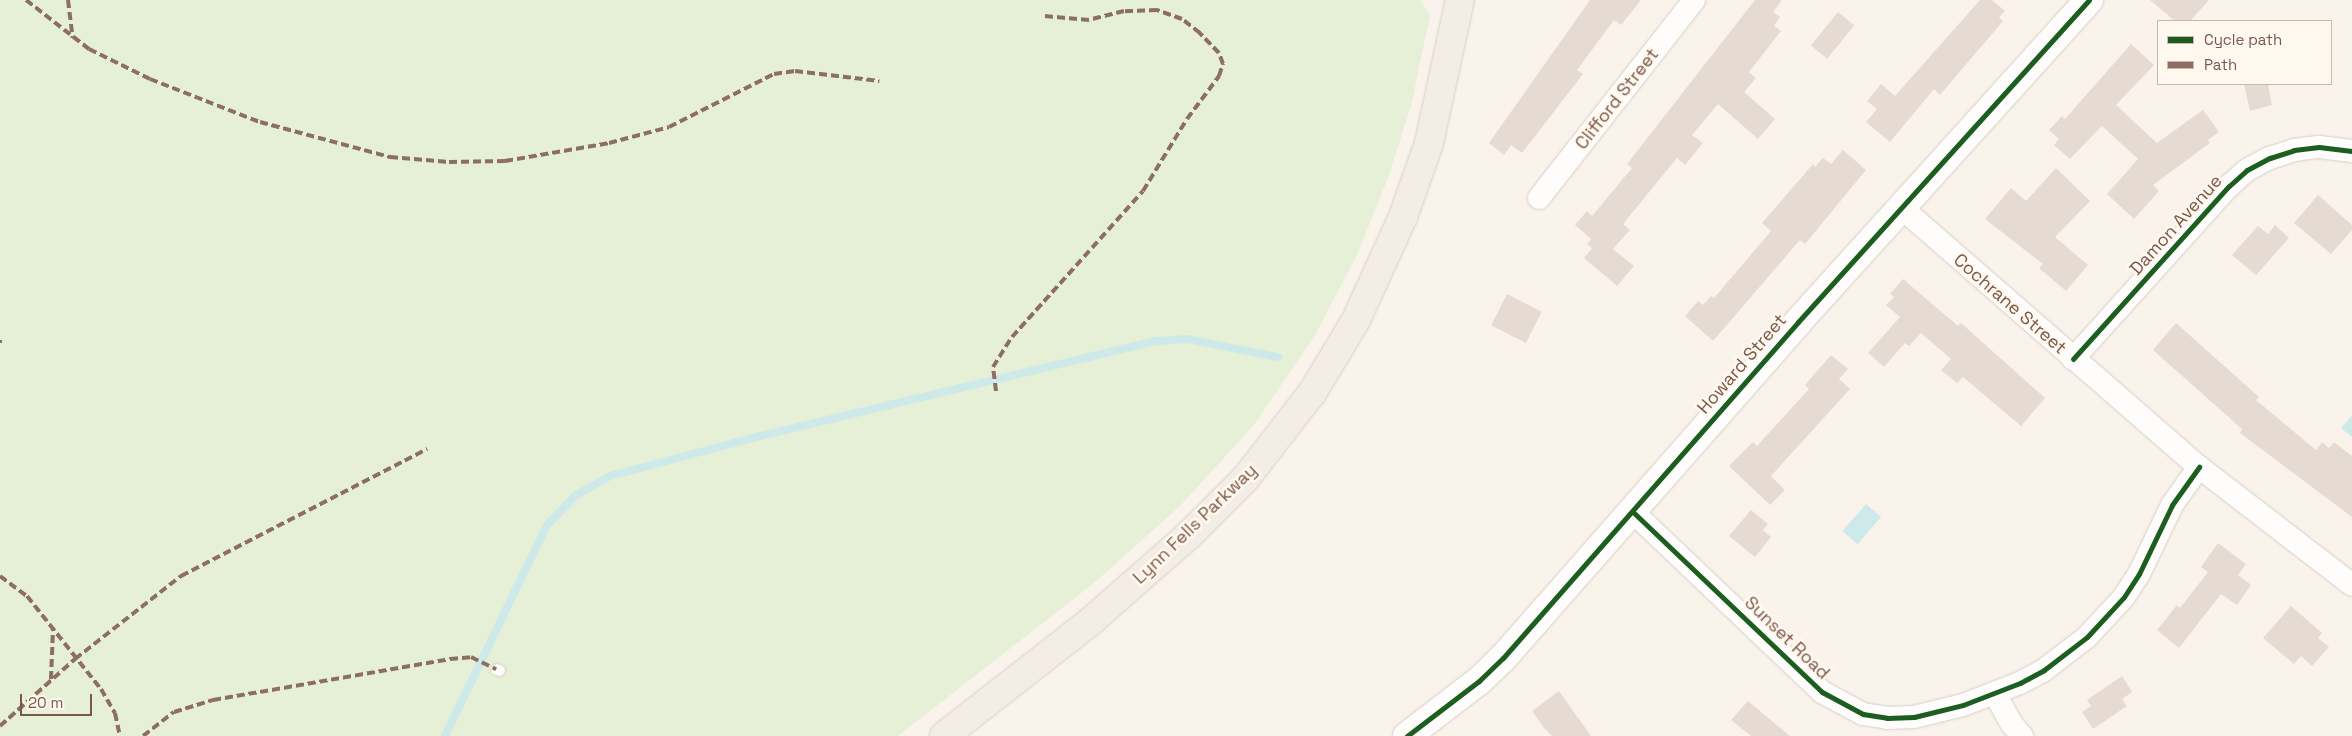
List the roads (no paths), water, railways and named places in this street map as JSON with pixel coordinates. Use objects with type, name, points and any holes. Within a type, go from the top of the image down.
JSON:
[{"type":"main road","name":"Lynn Fells Parkway","points":[[944,736],[1091,621],[1189,535],[1245,478],[1306,400],[1356,320],[1403,217],[1432,134],[1460,0]]},
{"type":"street","name":"Clifford Street","points":[[1539,198],[1694,0]]},
{"type":"street","name":"Howard Street","points":[[1407,736],[1479,681],[1503,658],[1798,322],[1903,209],[2089,0]]},
{"type":"street","name":"Damon Avenue","points":[[2073,359],[2228,187],[2248,170],[2270,158],[2294,150],[2319,147],[2352,151]]},
{"type":"street","name":"Cochrane Street","points":[[1903,209],[2199,468],[2352,585]]},
{"type":"street","name":"Sunset Road","points":[[1633,512],[1727,598],[1813,684],[1841,705],[1863,714],[1899,718],[1936,713],[1995,694],[2044,670],[2087,637],[2106,618],[2143,568],[2172,505],[2199,468]]},
{"type":"street","points":[[1995,694],[2011,723],[2022,736]]},
{"type":"water","points":[[2352,415],[2352,437],[2341,428]]},
{"type":"water","points":[[1866,504],[1881,517],[1857,544],[1842,531]]},
{"type":"waterway","points":[[445,736],[547,525],[576,495],[610,476],[760,436],[1157,341],[1187,339],[1278,357]]}]
